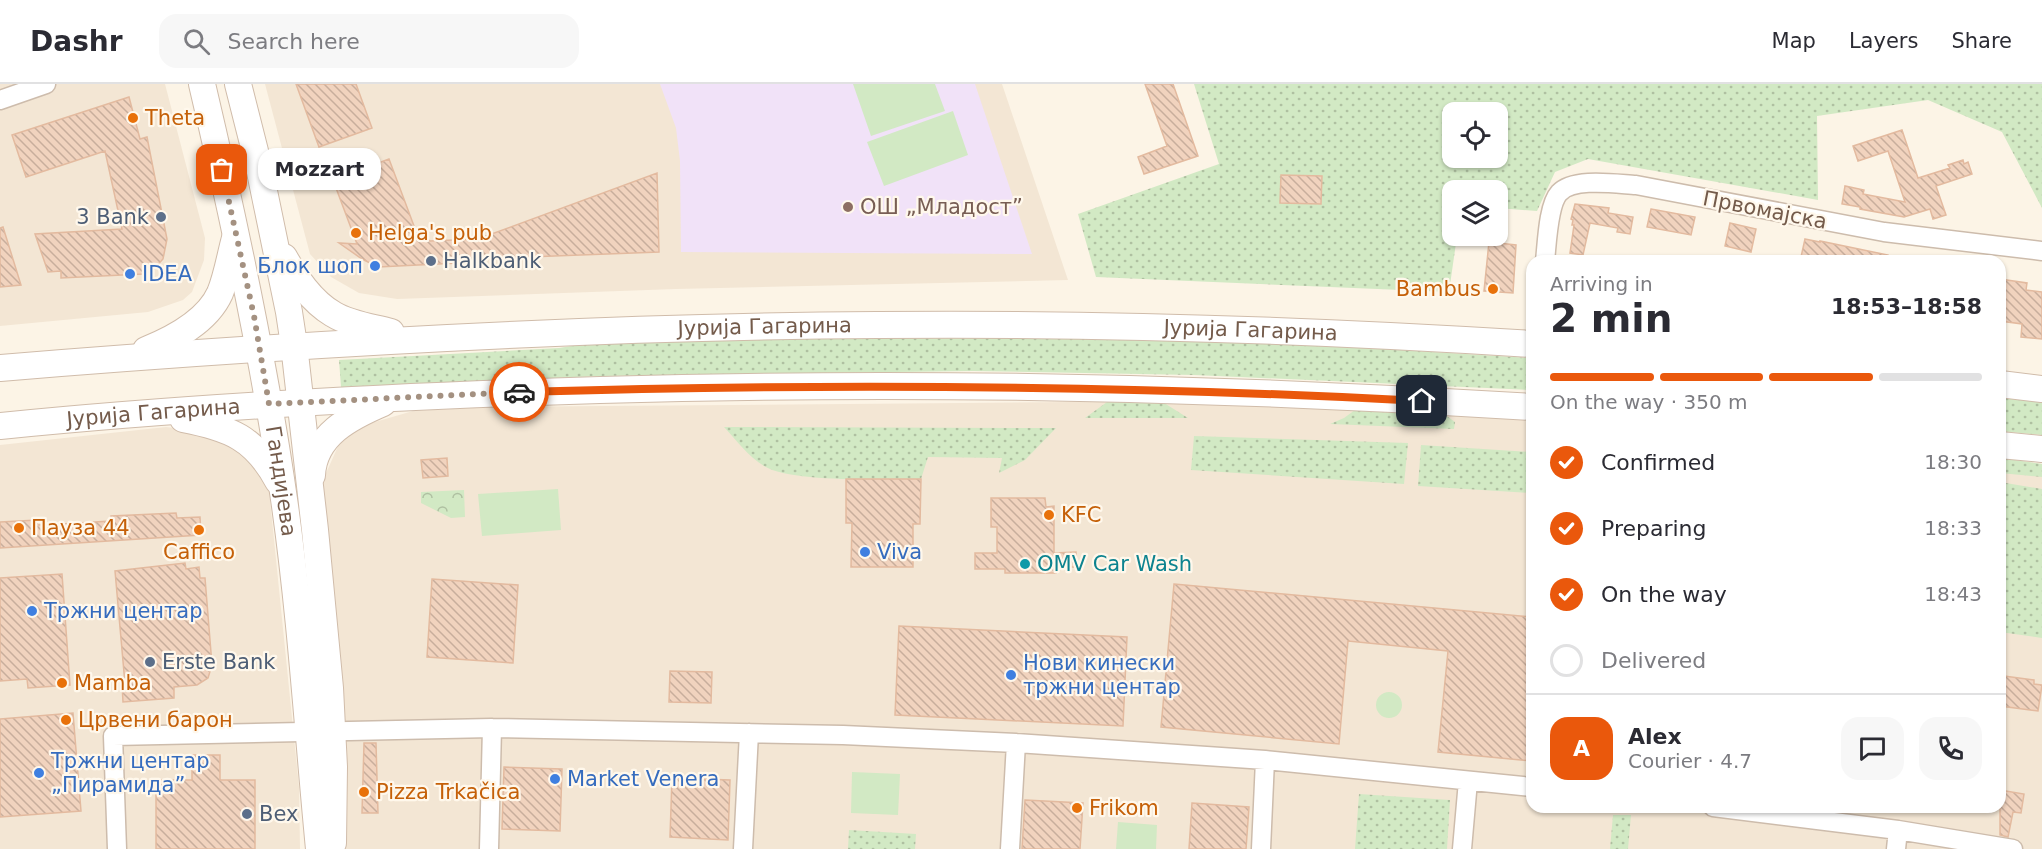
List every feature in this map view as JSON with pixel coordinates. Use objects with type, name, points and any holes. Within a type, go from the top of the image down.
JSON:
[{"type":"main road","name":"Гандијева","points":[[202,84],[260,347],[283,489],[300,625],[321,730],[319,849]]},
{"type":"main road","name":"Гандијева","points":[[238,84],[274,241],[294,345],[311,489],[321,730],[332,849]]},
{"type":"main road","points":[[129,357],[165,342],[183,331],[213,306],[220,293],[236,235]]},
{"type":"main road","points":[[274,241],[297,279],[333,315],[362,325],[421,339]]},
{"type":"main road","name":"Јурија Гагарина","points":[[0,368],[294,345],[590,331],[875,325],[1025,325],[1269,330],[1526,344]]},
{"type":"main road","points":[[2006,385],[2042,389]]},
{"type":"main road","name":"Јурија Гагарина","points":[[0,426],[138,413],[300,402],[669,388],[928,386],[1148,390],[1526,407]]},
{"type":"main road","points":[[311,489],[312,466],[329,433],[349,418],[397,398]]},
{"type":"main road","points":[[138,413],[203,423],[229,430],[260,454],[283,489]]},
{"type":"main road","points":[[2006,446],[2042,449]]},
{"type":"street","points":[[0,100],[46,84]]},
{"type":"street","name":"Првомајска","points":[[1546,255],[1553,205],[1559,193],[1578,184],[1606,183],[1636,185],[1884,232],[2042,251]]},
{"type":"street","points":[[489,849],[492,728]]},
{"type":"street","points":[[117,849],[113,736],[492,728],[843,735],[1016,742],[1265,760],[1526,786]]},
{"type":"street","points":[[743,849],[749,733]]},
{"type":"street","points":[[1010,849],[1016,742]]},
{"type":"street","points":[[1261,849],[1265,760]]},
{"type":"street","points":[[1462,849],[1468,781]]},
{"type":"street","points":[[1761,813],[1898,830],[2013,849]]},
{"type":"street","points":[[1896,849],[1898,830]]},
{"type":"shaded area","points":[[0,84],[165,84],[205,238],[204,260],[192,292],[183,300],[148,312],[0,326]]},
{"type":"shaded area","points":[[265,84],[1002,84],[1068,280],[676,289],[397,299],[359,293],[331,277],[310,254]]},
{"type":"shaded area","name":"ОШ „Младост”","points":[[660,84],[975,84],[1032,254],[681,252],[680,161],[676,128]]},
{"type":"shaded area","points":[[1181,401],[1451,413],[1526,420],[1526,813],[2006,813],[2006,459],[2042,464],[2042,849],[342,849],[319,489],[339,444],[348,433],[368,424],[413,411],[493,407]]},
{"type":"shaded area","points":[[166,427],[208,432],[225,440],[248,460],[260,474],[269,490],[299,787],[300,849],[0,849],[0,445]]},
{"type":"green space","points":[[853,84],[935,84],[945,111],[871,136]]},
{"type":"green space","points":[[1194,84],[2042,84],[2042,208],[2002,132],[1928,100],[1817,116],[1818,200],[1588,159],[1555,172],[1537,211],[1508,209],[1508,180],[1442,180],[1442,246],[1456,246],[1449,292],[1096,277],[1078,214],[1219,164]]},
{"type":"green space","points":[[953,111],[968,155],[884,186],[867,142]]},
{"type":"green space","points":[[1092,338],[1288,343],[1526,358],[1526,390],[1194,375],[973,371],[602,376],[341,387],[339,360],[559,348],[596,342],[709,339]]},
{"type":"green space","points":[[2006,397],[2042,400],[2042,435],[2006,432]]},
{"type":"green space","points":[[1161,401],[1188,418],[1085,418],[1107,402]]},
{"type":"green space","points":[[1359,407],[1444,414],[1455,422],[1454,429],[1330,424],[1344,418]]},
{"type":"green space","points":[[724,427],[1056,428],[1025,460],[999,473],[1002,458],[928,457],[921,479],[863,479],[816,478],[777,471],[753,458]]},
{"type":"green space","points":[[1194,436],[1408,443],[1404,484],[1191,470]]},
{"type":"green space","points":[[1421,445],[1526,452],[1526,493],[1418,486]]},
{"type":"green space","points":[[2006,459],[2042,464],[2042,477],[2006,474]]},
{"type":"green space","points":[[2006,483],[2042,489],[2042,638],[2006,633]]},
{"type":"green space","points":[[558,489],[561,530],[482,536],[478,494]]},
{"type":"green space","points":[[464,490],[465,517],[451,518],[421,503],[421,492]]},
{"type":"green space","points":[[1389,692],[1398,696],[1402,705],[1398,714],[1389,718],[1380,714],[1376,705],[1380,696]]},
{"type":"green space","points":[[852,772],[900,774],[898,815],[851,813]]},
{"type":"green space","points":[[1359,794],[1450,800],[1447,849],[1355,849]]},
{"type":"green space","points":[[1613,815],[1631,815],[1628,849],[1610,849]]},
{"type":"green space","points":[[1118,822],[1157,825],[1156,849],[1116,849]]},
{"type":"green space","points":[[849,830],[916,834],[915,849],[848,849]]},
{"type":"building","points":[[296,84],[356,84],[372,128],[319,147]]},
{"type":"building","points":[[1145,84],[1173,84],[1198,156],[1144,174],[1138,157],[1167,146]]},
{"type":"building","points":[[129,97],[140,139],[147,137],[167,239],[163,259],[152,271],[143,274],[61,278],[61,271],[48,272],[35,234],[122,229],[105,151],[26,177],[12,135]]},
{"type":"building","points":[[1902,130],[1918,178],[1950,168],[1948,165],[1963,160],[1964,164],[1968,162],[1972,174],[1936,186],[1946,215],[1933,219],[1930,209],[1904,217],[1842,204],[1845,186],[1864,190],[1863,194],[1905,202],[1888,151],[1858,161],[1853,146]]},
{"type":"building","points":[[389,159],[414,226],[422,236],[430,241],[478,239],[657,173],[659,252],[478,259],[478,262],[378,267],[339,243],[357,244],[333,180]]},
{"type":"building","points":[[1281,175],[1322,176],[1321,204],[1280,203]]},
{"type":"building","points":[[1575,204],[1609,208],[1608,213],[1633,217],[1630,234],[1617,232],[1618,228],[1590,223],[1583,255],[1570,253],[1574,225],[1571,219]]},
{"type":"building","points":[[1651,209],[1695,217],[1691,235],[1647,227]]},
{"type":"building","points":[[1730,223],[1756,229],[1751,252],[1725,246]]},
{"type":"building","points":[[3,227],[21,285],[0,287],[0,228]]},
{"type":"building","points":[[1805,239],[1888,255],[1801,255]]},
{"type":"building","points":[[1516,245],[1513,293],[1484,291],[1489,246]]},
{"type":"building","points":[[2006,280],[2027,283],[2026,290],[2042,292],[2042,339],[2021,337],[2022,324],[2006,322]]},
{"type":"building","points":[[447,458],[448,476],[423,478],[421,460]]},
{"type":"building","points":[[846,479],[921,479],[920,524],[913,524],[913,567],[851,567],[852,523],[846,523]]},
{"type":"building","points":[[991,498],[1045,498],[1046,507],[1054,506],[1054,553],[1076,552],[1076,567],[1056,567],[1056,573],[1005,573],[1005,569],[975,569],[975,553],[997,553],[997,527],[991,527]]},
{"type":"building","points":[[176,513],[177,518],[200,517],[201,535],[0,548],[0,522],[37,520],[37,525],[61,524],[111,521],[111,516]]},
{"type":"building","points":[[185,563],[186,569],[199,567],[200,578],[205,578],[212,665],[208,678],[197,685],[174,687],[174,698],[123,702],[122,684],[125,684],[115,571]]},
{"type":"building","name":"Тржни центар","points":[[62,574],[70,685],[28,688],[27,679],[0,681],[0,578]]},
{"type":"building","points":[[432,579],[518,585],[513,663],[427,657]]},
{"type":"building","points":[[1174,584],[1526,616],[1526,760],[1438,752],[1448,651],[1348,641],[1339,744],[1161,727]]},
{"type":"building","name":"Нови кинески тржни центар","points":[[899,626],[1127,637],[1123,726],[895,715]]},
{"type":"building","points":[[670,671],[712,672],[711,703],[669,702]]},
{"type":"building","points":[[2006,676],[2034,680],[2034,684],[2042,685],[2038,711],[2006,707]]},
{"type":"building","name":"Тржни центар „Пирамида”","points":[[73,713],[81,811],[0,817],[0,719]]},
{"type":"building","points":[[364,743],[376,743],[378,813],[362,813]]},
{"type":"building","points":[[192,755],[220,755],[220,780],[255,780],[255,849],[156,849],[156,780],[192,780]]},
{"type":"building","points":[[504,767],[562,769],[560,831],[502,829]]},
{"type":"building","points":[[672,778],[730,780],[728,840],[670,837]]},
{"type":"building","points":[[2006,791],[2024,794],[2021,813],[2013,812],[2008,837],[2000,835],[2000,813],[2006,813]]},
{"type":"building","points":[[1025,800],[1083,803],[1080,849],[1022,849]]},
{"type":"building","points":[[1192,803],[1249,807],[1246,849],[1189,849]]},
{"type":"way so far","points":[[222,170],[254,316],[269,404],[519,392]]},
{"type":"place","name":"Theta","points":[[133,118]]},
{"type":"place","name":"Mozzart","points":[[222,170]]},
{"type":"place","name":"ОШ „Младост”","points":[[848,207]]},
{"type":"place","name":"3 Bank","points":[[161,217]]},
{"type":"place","name":"Helga's pub","points":[[356,233]]},
{"type":"place","name":"Halkbank","points":[[431,261]]},
{"type":"place","name":"Блок шоп","points":[[375,266]]},
{"type":"place","name":"IDEA","points":[[130,274]]},
{"type":"place","name":"Bambus","points":[[1493,289]]},
{"type":"place","name":"KFC","points":[[1049,515]]},
{"type":"place","name":"Пауза 44","points":[[19,528]]},
{"type":"place","name":"Caffico","points":[[199,530]]},
{"type":"place","name":"Viva","points":[[865,552]]},
{"type":"place","name":"OMV Car Wash","points":[[1025,564]]},
{"type":"place","name":"Тржни центар","points":[[32,611]]},
{"type":"place","name":"Erste Bank","points":[[150,662]]},
{"type":"place","name":"Нови кинески тржни центар","points":[[1011,675]]},
{"type":"place","name":"Mamba","points":[[62,683]]},
{"type":"place","name":"Црвени барон","points":[[66,720]]},
{"type":"place","name":"Тржни центар „Пирамида”","points":[[39,773]]},
{"type":"place","name":"Market Venera","points":[[555,779]]},
{"type":"place","name":"Pizza Trkačica","points":[[364,792]]},
{"type":"place","name":"Frikom","points":[[1077,808]]},
{"type":"place","name":"Bex","points":[[247,814]]},
{"type":"route","points":[[519,392],[768,386],[928,386],[1148,390],[1422,401]]}]
